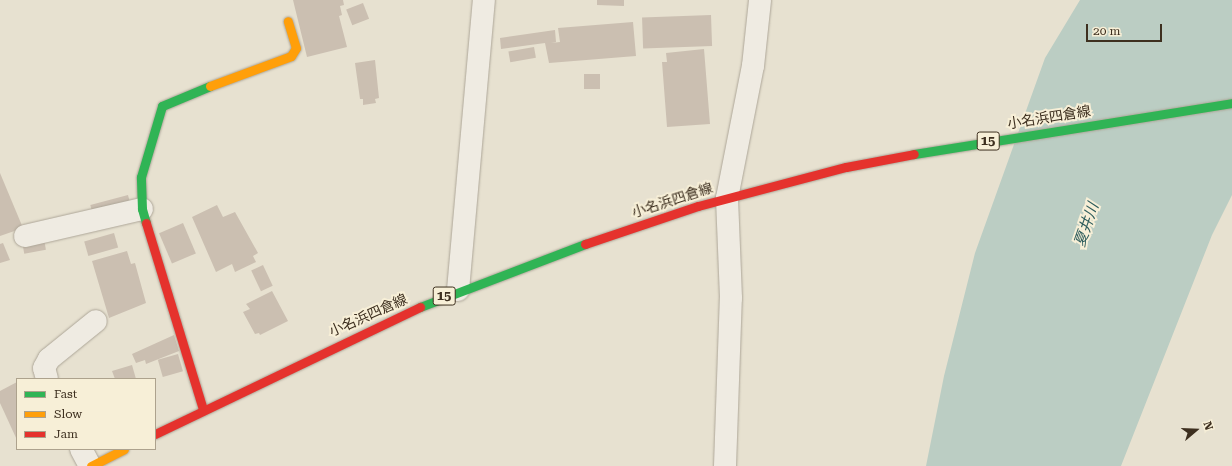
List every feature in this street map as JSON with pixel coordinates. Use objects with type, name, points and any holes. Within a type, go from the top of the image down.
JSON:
[{"type":"main road","points":[[203,410],[142,209],[141,176],[147,148],[160,118],[162,106],[184,95],[291,56],[296,48],[288,21]]},
{"type":"main road","name":"小名浜四倉線","points":[[156,434],[458,290],[552,254],[736,195],[846,167],[948,147],[1232,103]]},
{"type":"main road","points":[[90,466],[122,450]]},
{"type":"street","points":[[458,290],[484,0]]},
{"type":"street","points":[[725,466],[736,195],[760,0]]},
{"type":"street","points":[[25,236],[142,209]]},
{"type":"street","points":[[47,378],[44,368],[49,359],[96,322]]},
{"type":"street","points":[[82,450],[90,466]]},
{"type":"water","name":"夏井川","points":[[1080,0],[1232,0],[1232,195],[1212,235],[1121,466],[926,466],[944,376],[975,253],[1045,58]]},
{"type":"building","points":[[293,0],[343,0],[344,5],[340,6],[342,15],[339,16],[347,47],[307,57]]},
{"type":"building","points":[[597,0],[624,0],[624,6],[597,5]]},
{"type":"building","points":[[363,3],[369,19],[352,25],[346,9]]},
{"type":"building","points":[[711,15],[712,46],[643,48],[642,17]]},
{"type":"building","points":[[633,22],[636,56],[549,63],[545,43],[501,49],[500,38],[555,30],[556,42],[551,43],[560,42],[558,28]]},
{"type":"building","points":[[534,47],[536,58],[510,62],[508,52]]},
{"type":"building","points":[[704,49],[710,124],[667,127],[662,62],[667,62],[666,53]]},
{"type":"building","points":[[375,60],[379,98],[375,99],[376,103],[363,105],[363,99],[360,99],[355,63]]},
{"type":"building","points":[[584,74],[600,74],[600,89],[584,89]]},
{"type":"building","points":[[0,173],[23,228],[0,236]]},
{"type":"building","points":[[128,195],[131,206],[93,216],[90,205]]},
{"type":"building","points":[[217,205],[223,217],[235,212],[258,253],[253,256],[256,262],[235,272],[232,264],[216,272],[192,217]]},
{"type":"building","points":[[183,223],[196,253],[172,264],[159,233]]},
{"type":"building","points":[[114,233],[118,247],[88,256],[84,242]]},
{"type":"building","points":[[44,239],[46,250],[24,254],[22,243]]},
{"type":"building","points":[[3,243],[10,260],[0,263],[0,244]]},
{"type":"building","points":[[127,251],[131,264],[135,263],[146,303],[109,318],[92,261]]},
{"type":"building","points":[[263,265],[273,286],[261,291],[251,270]]},
{"type":"building","points":[[272,291],[288,321],[260,335],[259,333],[255,334],[243,312],[250,309],[246,304]]},
{"type":"building","points":[[174,335],[179,351],[146,364],[145,360],[136,363],[132,354]]},
{"type":"building","points":[[178,354],[183,371],[163,377],[158,360]]},
{"type":"building","points":[[132,365],[136,378],[115,378],[112,371]]},
{"type":"building","points":[[16,383],[16,438],[0,403],[0,391]]},
{"type":"traffic: fast","points":[[146,223],[142,209],[141,177],[162,106],[210,86]]},
{"type":"traffic: fast","points":[[914,154],[1232,103]]},
{"type":"traffic: fast","points":[[420,307],[585,244]]},
{"type":"traffic: slow","points":[[210,86],[291,56],[296,48],[288,21]]},
{"type":"traffic: slow","points":[[91,466],[122,450]]},
{"type":"traffic: jam","points":[[585,244],[698,206],[846,167],[914,154]]},
{"type":"traffic: jam","points":[[146,223],[203,410]]},
{"type":"traffic: jam","points":[[156,434],[420,307]]}]
